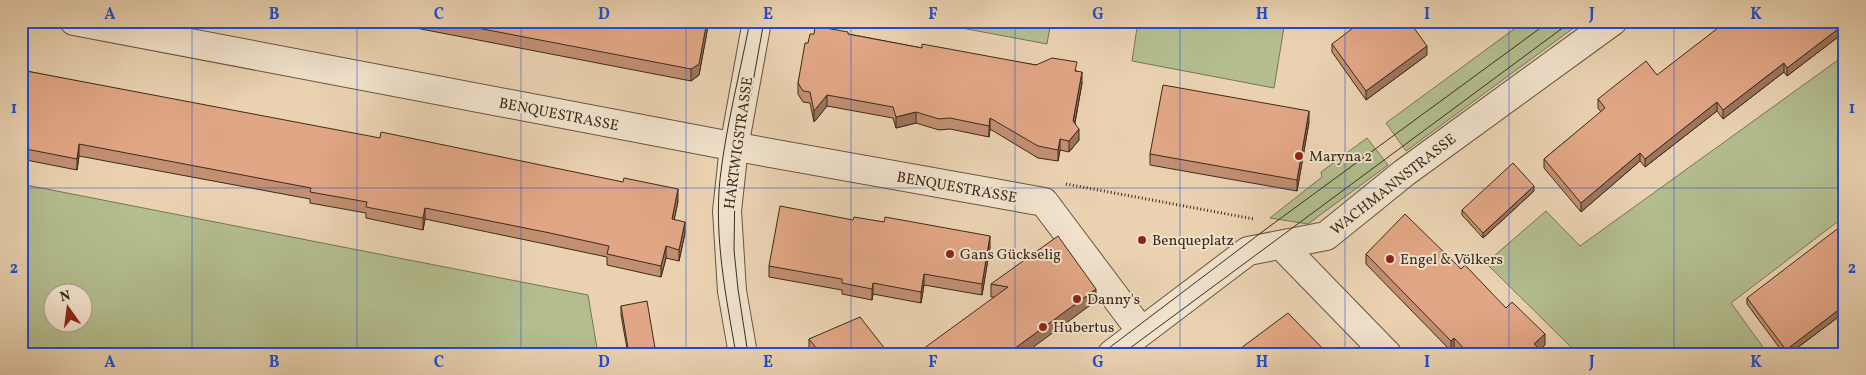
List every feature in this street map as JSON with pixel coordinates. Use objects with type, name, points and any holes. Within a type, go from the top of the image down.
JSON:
[{"type":"street","name":"BENQUESTRASSE","points":[[74,21],[734,147],[1044,202]]},
{"type":"street","name":"HARTWIGSTRASSE","points":[[742,354],[732,291],[727,211],[734,147],[757,21]]},
{"type":"street","name":"WACHMANNSTRASSE","points":[[1112,354],[1248,251],[1326,236],[1404,173],[1613,21]]},
{"type":"street","points":[[1044,202],[1141,331]]},
{"type":"street","points":[[1281,246],[1388,354]]},
{"type":"path","points":[[1044,202],[1067,184],[1082,186],[1255,219],[1281,246]]},
{"type":"green space","points":[[924,21],[1051,21],[1047,44]]},
{"type":"green space","points":[[1138,21],[1285,21],[1274,88],[1132,61]]},
{"type":"green space","points":[[1525,21],[1583,21],[1406,151],[1386,123]]},
{"type":"green space","points":[[1845,55],[1845,216],[1731,303],[1768,354],[1578,354],[1486,263],[1546,211],[1580,246]]},
{"type":"green space","points":[[1367,138],[1388,165],[1308,224],[1270,218],[1322,177],[1321,172]]},
{"type":"green space","points":[[21,184],[588,295],[598,354],[21,354]]},
{"type":"building","points":[[441,21],[707,21],[699,64],[691,69]]},
{"type":"building","points":[[1362,21],[1409,21],[1427,46],[1366,91],[1332,44]]},
{"type":"building","points":[[1727,21],[1839,21],[1842,26],[1787,68],[1784,63],[1723,110],[1717,102],[1645,159],[1640,153],[1581,203],[1544,159],[1605,108],[1598,99],[1646,61],[1657,75]]},
{"type":"building","points":[[815,26],[922,48],[922,44],[1036,65],[1052,58],[1077,62],[1075,71],[1082,72],[1073,121],[1079,129],[1069,141],[1060,139],[1058,150],[1038,146],[990,118],[989,126],[950,118],[939,119],[916,112],[896,117],[893,107],[827,95],[814,111],[810,92],[803,91],[798,83],[805,43],[808,43],[810,34],[814,34]]},
{"type":"building","points":[[21,70],[380,138],[381,132],[623,182],[624,178],[678,189],[672,219],[685,222],[679,250],[666,246],[661,266],[607,254],[609,246],[550,233],[425,208],[423,218],[366,207],[367,202],[310,192],[311,188],[79,144],[77,159],[21,148]]},
{"type":"building","points":[[1163,85],[1309,111],[1297,180],[1150,154]]},
{"type":"building","points":[[1513,163],[1534,186],[1483,233],[1462,210]]},
{"type":"building","points":[[780,206],[853,220],[854,217],[884,222],[885,217],[990,236],[982,284],[924,274],[921,292],[873,283],[872,289],[842,283],[842,279],[769,266]]},
{"type":"building","points":[[1405,214],[1461,269],[1465,265],[1506,308],[1512,302],[1545,334],[1534,344],[1544,354],[1469,354],[1454,338],[1451,341],[1366,254]]},
{"type":"building","points":[[1845,223],[1845,305],[1786,350],[1747,298]]},
{"type":"building","points":[[1058,236],[1096,289],[1007,354],[916,354],[1008,287],[991,284]]},
{"type":"building","points":[[647,301],[656,354],[629,354],[621,306]]},
{"type":"building","points":[[1288,313],[1328,354],[1233,354]]},
{"type":"building","points":[[860,317],[889,354],[821,354],[809,339]]},
{"type":"tram line","points":[[736,354],[722,267],[719,201],[726,139],[750,21]]},
{"type":"tram line","points":[[748,354],[734,250],[735,182],[764,21]]},
{"type":"tram line","points":[[1101,354],[1266,229],[1550,21]]},
{"type":"tram line","points":[[1122,354],[1572,21]]},
{"type":"place","name":"Maryna 2","points":[[1299,156]]},
{"type":"place","name":"Benqueplatz","points":[[1142,240]]},
{"type":"place","name":"Gans Gückselig","points":[[950,254]]},
{"type":"place","name":"Engel & Völkers","points":[[1390,259]]},
{"type":"place","name":"Danny's","points":[[1077,299]]},
{"type":"place","name":"Hubertus","points":[[1043,327]]}]
